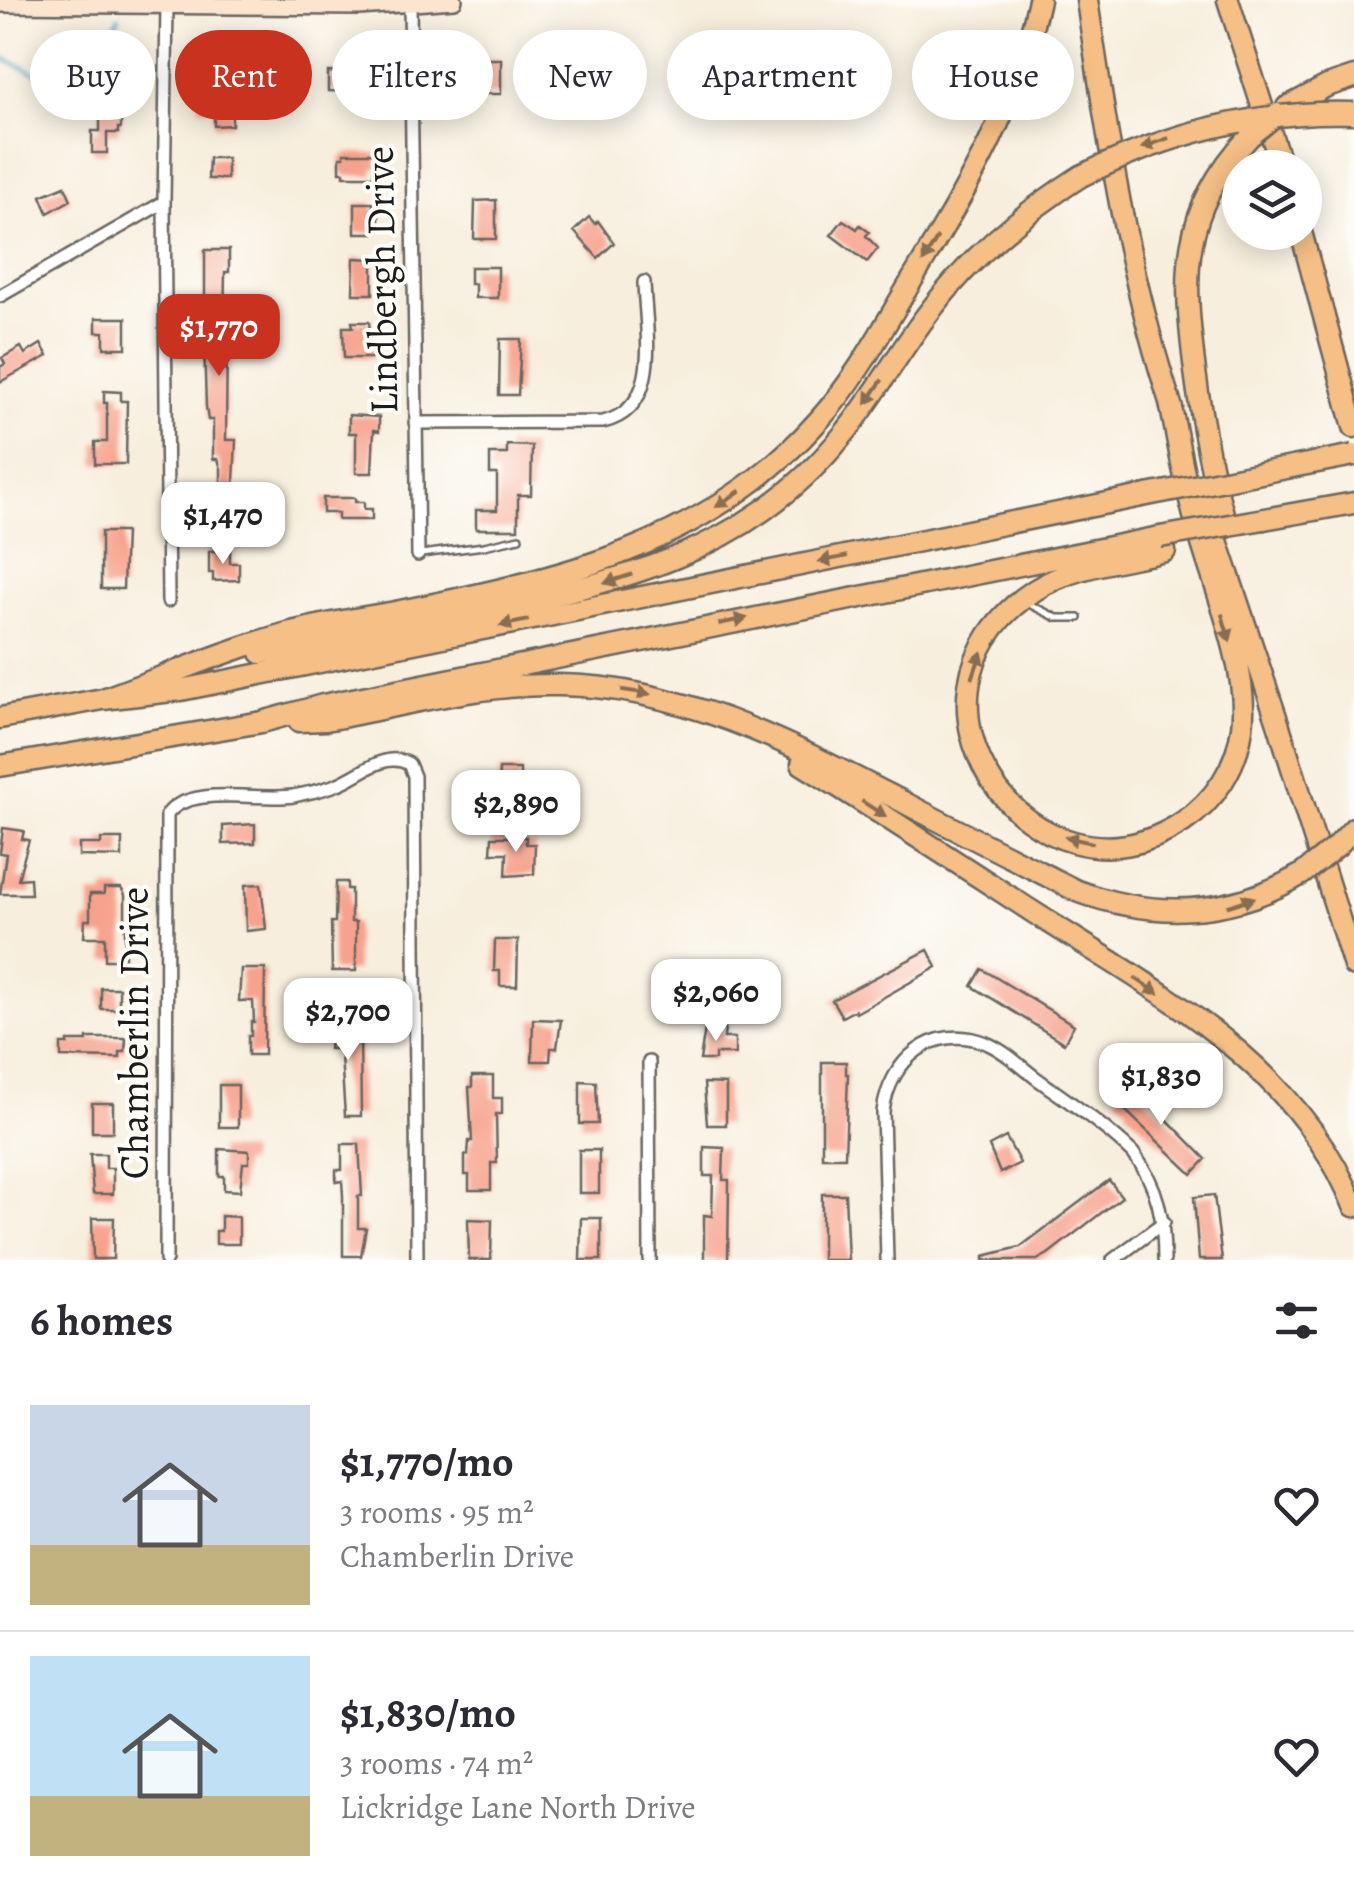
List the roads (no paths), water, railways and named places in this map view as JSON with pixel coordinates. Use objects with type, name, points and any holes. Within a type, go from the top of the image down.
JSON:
[{"type":"highway","points":[[102,699],[288,633],[449,601],[606,560],[667,536],[752,483],[793,448],[832,405],[950,216],[998,130],[1039,0]]},
{"type":"highway","points":[[1087,0],[1125,228],[1144,314],[1354,966]]},
{"type":"highway","points":[[1228,0],[1276,150]]},
{"type":"highway","points":[[1278,723],[1242,574],[1205,450],[1186,291],[1188,255],[1198,218],[1221,172],[1250,136],[1286,107],[1354,77]]},
{"type":"highway","points":[[209,661],[309,645],[605,584],[680,558],[736,530],[794,486],[842,436],[930,312],[984,249],[1038,204],[1081,176],[1142,147],[1209,126],[1282,114],[1354,114]]},
{"type":"highway","points":[[1307,250],[1354,427]]},
{"type":"highway","points":[[1308,250],[1354,381]]},
{"type":"highway","points":[[1169,398],[1194,518],[1239,671],[1242,730],[1230,769],[1214,794],[1188,819],[1148,838],[1122,844],[1086,843],[1031,822],[996,791],[971,737],[970,690],[974,667],[1004,616],[1050,582],[1073,573],[1163,544],[1202,530],[1354,503]]},
{"type":"highway","points":[[0,718],[200,686],[1354,455]]},
{"type":"highway","points":[[0,766],[262,722],[362,697],[1163,544]]},
{"type":"highway","points":[[262,722],[326,720],[513,686],[550,684],[636,692],[732,721],[844,772],[1077,891],[1147,909],[1203,910],[1250,899],[1302,874],[1354,828]]},
{"type":"highway","points":[[732,721],[1224,1038],[1292,1106],[1322,1148],[1354,1206]]},
{"type":"main road","points":[[0,4],[410,5],[454,0]]},
{"type":"street","points":[[167,5],[164,202],[168,602]]},
{"type":"street","name":"Lindbergh Drive","points":[[410,5],[418,555]]},
{"type":"street","points":[[0,296],[164,202]]},
{"type":"street","points":[[415,423],[603,422],[624,414],[644,391],[644,282]]},
{"type":"street","name":"Chamberlin Drive","points":[[166,1260],[166,820],[172,808],[184,800],[304,794],[338,784],[381,762],[399,759],[409,764],[414,776],[416,1260]]},
{"type":"street","points":[[887,1260],[883,1107],[887,1088],[898,1067],[922,1046],[940,1039],[966,1038],[991,1045],[1133,1153],[1154,1187],[1164,1222],[1164,1260]]},
{"type":"street","points":[[650,1062],[650,1260]]},
{"type":"street","points":[[1113,1260],[1164,1222]]},
{"type":"lane","points":[[418,555],[519,538]]},
{"type":"lane","points":[[1025,597],[1036,609],[1057,618],[1080,618]]},
{"type":"waterway","points":[[0,57],[59,88],[72,84],[99,62],[119,17]]}]
